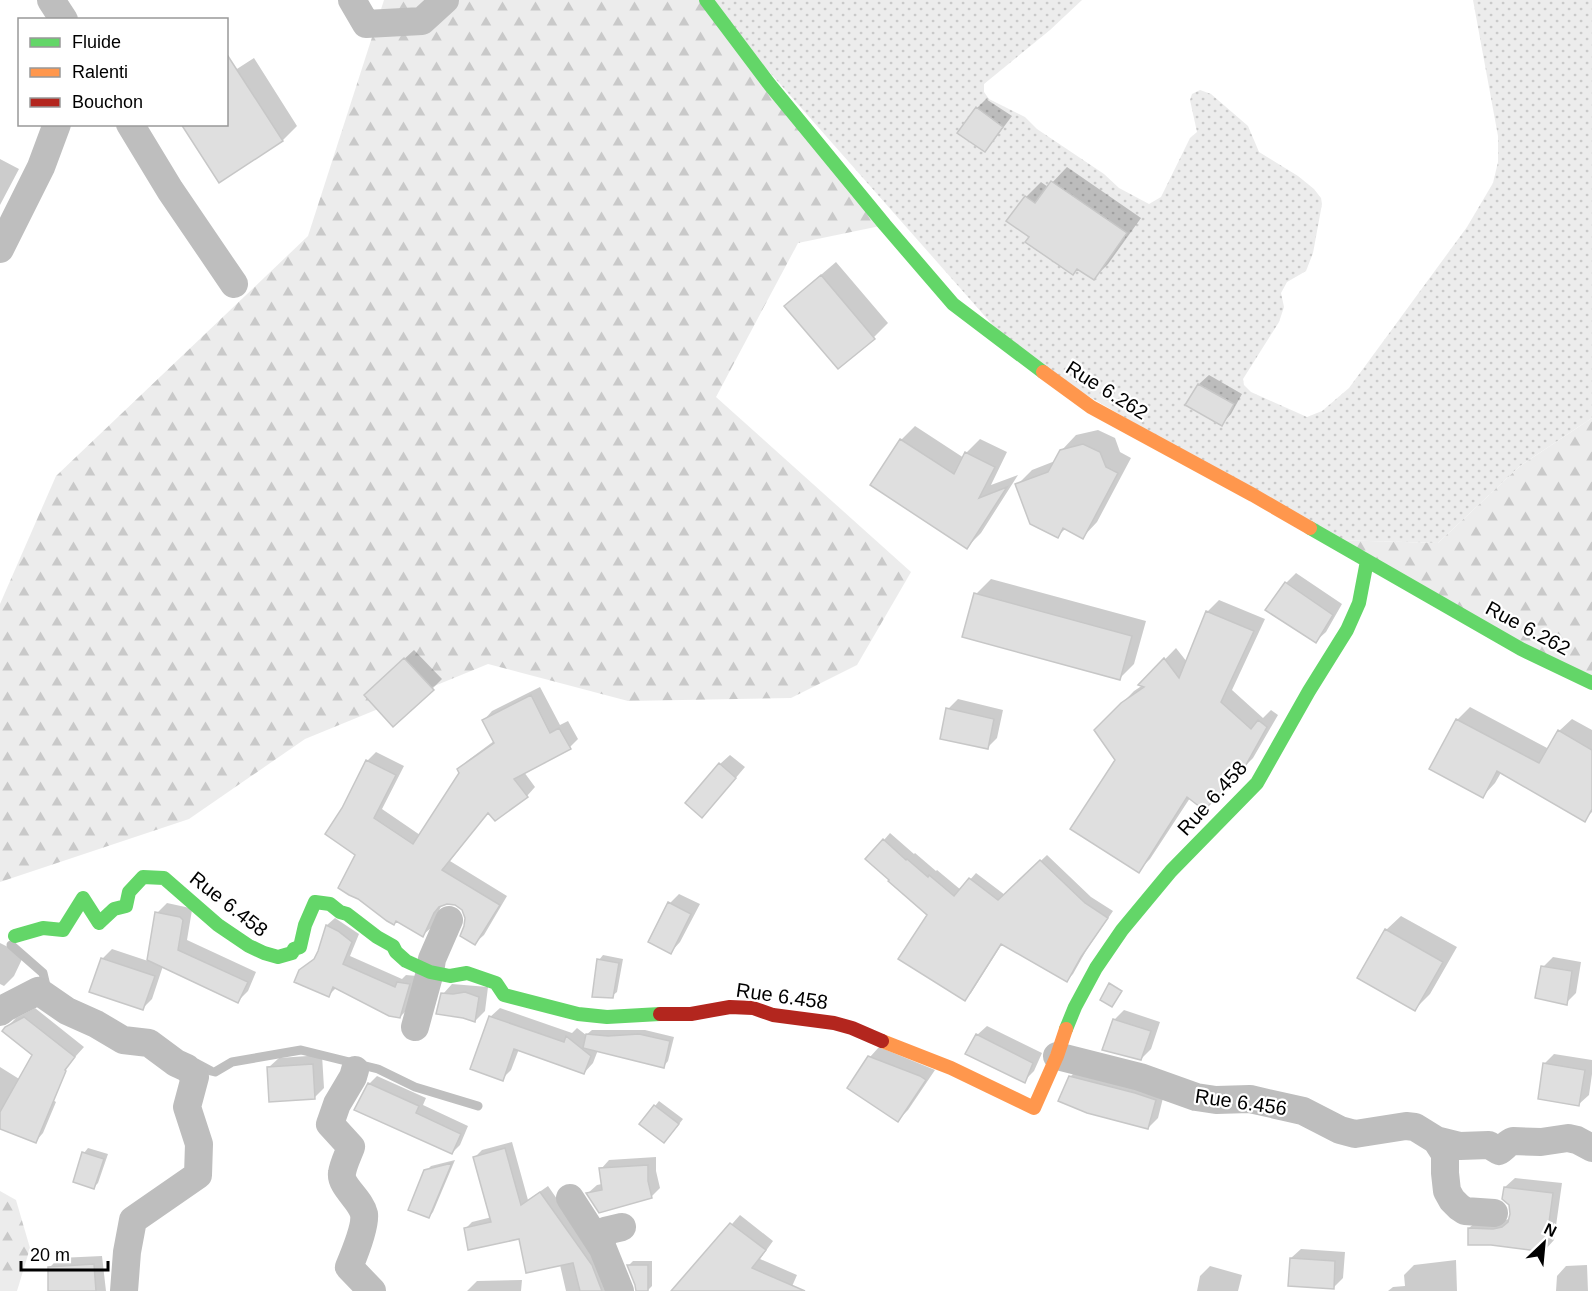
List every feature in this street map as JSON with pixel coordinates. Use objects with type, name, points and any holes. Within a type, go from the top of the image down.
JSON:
[{"type":"street","points":[[51,0],[63,18]]},
{"type":"street","points":[[352,0],[366,24],[422,21],[445,0]]},
{"type":"street","name":"Rue 6.262","points":[[706,0],[770,85],[953,304],[1020,356],[1091,407],[1263,500],[1521,649],[1592,683]]},
{"type":"street","points":[[0,249],[40,167],[56,126]]},
{"type":"street","points":[[131,126],[170,190],[234,284]]},
{"type":"street","name":"Rue 6.458","points":[[15,936],[43,928],[63,930],[83,898],[99,923],[114,909],[126,906],[129,892],[143,877],[164,878],[229,934],[251,949],[281,957],[300,947],[305,925],[315,902],[330,904],[393,946],[406,961],[430,972],[450,976],[467,973],[496,983],[504,995],[578,1014],[607,1017],[691,1014],[730,1007],[753,1008],[774,1015],[834,1023],[951,1068],[1034,1108],[1058,1056],[1062,1038],[1075,1007],[1096,968],[1122,930],[1171,871],[1257,783],[1309,691],[1347,630],[1359,603],[1367,561]]},
{"type":"street","points":[[415,1027],[432,959],[449,920]]},
{"type":"street","points":[[0,1012],[38,991],[67,1011],[123,1040],[149,1043],[176,1063],[187,1068],[195,1077],[187,1107],[199,1144],[198,1174],[133,1220],[127,1252],[124,1291]]},
{"type":"street","name":"Rue 6.456","points":[[1058,1056],[1140,1077],[1196,1097],[1216,1100],[1250,1099],[1303,1111],[1340,1130],[1355,1134],[1406,1126],[1415,1127],[1436,1140],[1460,1146],[1489,1146],[1499,1151],[1513,1141],[1541,1143],[1568,1138],[1592,1148]]},
{"type":"street","points":[[355,1070],[337,1104],[330,1124],[351,1147],[342,1178],[363,1210],[364,1216],[349,1268],[372,1291]]},
{"type":"street","points":[[1436,1140],[1445,1154],[1448,1191],[1452,1200],[1465,1211],[1494,1213]]},
{"type":"street","points":[[570,1198],[603,1249]]},
{"type":"street","points":[[620,1291],[599,1237],[605,1231],[622,1227]]},
{"type":"green space","points":[[384,0],[706,0],[885,225],[798,243],[716,397],[911,572],[857,665],[791,698],[628,701],[488,664],[305,739],[189,819],[0,882],[0,604],[56,476],[308,236]]},
{"type":"green space","points":[[706,0],[1082,0],[1050,30],[984,84],[984,92],[989,99],[1025,117],[1037,129],[1104,174],[1119,188],[1149,204],[1161,197],[1190,138],[1197,132],[1190,100],[1192,94],[1200,90],[1211,94],[1248,126],[1259,152],[1298,176],[1314,189],[1321,198],[1322,204],[1313,253],[1306,271],[1287,282],[1281,293],[1284,307],[1279,322],[1243,379],[1244,385],[1251,392],[1307,417],[1322,411],[1349,388],[1467,227],[1493,183],[1498,162],[1498,136],[1473,0],[1592,0],[1592,418],[1520,466],[1438,543],[1334,540],[1020,356]]},
{"type":"green space","points":[[1592,418],[1592,683],[1334,540],[1438,543],[1520,466]]},
{"type":"green space","points":[[0,1191],[16,1200],[30,1248],[17,1291],[0,1291]]},
{"type":"building","points":[[228,56],[283,141],[219,183],[182,126],[228,126]]},
{"type":"building","points":[[976,107],[1003,127],[985,152],[957,133]]},
{"type":"building","points":[[1051,181],[1127,233],[1094,280],[1077,269],[1073,275],[1025,242],[1029,237],[1006,221],[1025,196],[1035,203]]},
{"type":"building","points":[[821,275],[875,339],[838,369],[784,306]]},
{"type":"building","points":[[1198,384],[1234,404],[1222,426],[1185,405]]},
{"type":"building","points":[[900,439],[954,474],[965,452],[995,467],[979,498],[1007,487],[967,549],[870,485]]},
{"type":"building","points":[[1083,444],[1100,452],[1106,467],[1118,473],[1083,539],[1063,528],[1058,538],[1030,524],[1015,484],[1048,472],[1060,450]]},
{"type":"building","points":[[1285,582],[1333,615],[1316,643],[1265,610]]},
{"type":"building","points":[[974,593],[1132,636],[1120,680],[962,637]]},
{"type":"building","points":[[1206,611],[1254,631],[1221,702],[1251,729],[1258,720],[1267,727],[1242,772],[1204,810],[1187,797],[1139,873],[1070,829],[1115,760],[1094,730],[1121,703],[1144,687],[1138,685],[1164,658],[1179,678]]},
{"type":"building","points":[[404,658],[434,690],[393,727],[364,695]]},
{"type":"building","points":[[531,695],[550,733],[559,728],[571,749],[514,779],[528,797],[495,821],[488,813],[442,870],[500,905],[475,945],[460,936],[465,918],[462,910],[455,905],[447,904],[439,907],[423,937],[396,921],[394,925],[387,921],[358,899],[338,888],[355,855],[325,834],[342,808],[366,760],[396,775],[374,818],[413,844],[459,773],[457,769],[494,743],[482,720]]},
{"type":"building","points":[[946,708],[994,719],[988,749],[940,739]]},
{"type":"building","points":[[1456,719],[1539,763],[1558,730],[1592,750],[1592,809],[1585,822],[1497,771],[1483,798],[1429,769]]},
{"type":"building","points":[[719,763],[736,778],[702,818],[685,803]]},
{"type":"building","points":[[883,839],[906,860],[954,896],[969,878],[998,900],[1040,860],[1085,903],[1108,918],[1067,982],[1001,944],[965,1001],[898,959],[927,915],[865,859]]},
{"type":"building","points":[[668,902],[691,914],[671,954],[648,942]]},
{"type":"building","points":[[155,912],[180,917],[183,920],[178,950],[248,982],[238,1003],[147,960]]},
{"type":"building","points":[[326,925],[352,942],[343,964],[395,987],[397,982],[410,984],[400,1018],[389,1016],[333,987],[329,997],[294,982],[299,970],[314,959]]},
{"type":"building","points":[[1385,929],[1443,962],[1415,1011],[1357,978]]},
{"type":"building","points":[[101,958],[155,976],[143,1010],[89,992]]},
{"type":"building","points":[[597,959],[619,963],[613,998],[592,997]]},
{"type":"building","points":[[1541,966],[1572,971],[1567,1005],[1535,998]]},
{"type":"building","points":[[1109,983],[1122,991],[1112,1007],[1100,1000]]},
{"type":"building","points":[[465,992],[479,997],[475,1022],[436,1014],[441,993]]},
{"type":"building","points":[[489,1016],[564,1042],[566,1036],[591,1056],[584,1074],[514,1049],[503,1081],[470,1069]]},
{"type":"building","points":[[24,1017],[75,1057],[65,1070],[36,1143],[0,1129],[0,1112],[32,1055],[2,1031]]},
{"type":"building","points":[[1113,1019],[1151,1031],[1141,1060],[1102,1050]]},
{"type":"building","points":[[586,1034],[608,1036],[639,1034],[670,1041],[664,1068],[583,1048]]},
{"type":"building","points":[[976,1034],[1033,1063],[1025,1083],[965,1054]]},
{"type":"building","points":[[868,1056],[926,1080],[898,1122],[847,1088]]},
{"type":"building","points":[[1543,1063],[1585,1070],[1579,1106],[1538,1099]]},
{"type":"building","points":[[313,1064],[315,1099],[269,1102],[267,1067]]},
{"type":"building","points":[[1069,1076],[1156,1100],[1148,1129],[1087,1113],[1058,1101]]},
{"type":"building","points":[[368,1083],[419,1106],[416,1113],[461,1134],[452,1154],[354,1110]]},
{"type":"building","points":[[654,1105],[679,1124],[664,1143],[639,1124]]},
{"type":"building","points":[[505,1148],[521,1205],[540,1192],[592,1265],[602,1291],[580,1291],[573,1263],[526,1273],[519,1239],[468,1250],[464,1228],[491,1222],[473,1157]]},
{"type":"building","points":[[82,1152],[104,1159],[94,1189],[73,1182]]},
{"type":"building","points":[[452,1163],[429,1218],[408,1210],[424,1170]]},
{"type":"building","points":[[648,1165],[648,1181],[652,1198],[599,1213],[586,1193],[602,1190],[599,1168]]},
{"type":"building","points":[[1504,1187],[1553,1193],[1545,1252],[1491,1245],[1468,1245],[1468,1228],[1493,1229],[1502,1227],[1508,1222],[1509,1205],[1502,1199]]},
{"type":"building","points":[[730,1223],[766,1250],[752,1268],[805,1291],[671,1291]]},
{"type":"building","points":[[1290,1258],[1335,1261],[1334,1289],[1288,1286]]},
{"type":"building","points":[[94,1264],[96,1291],[48,1291],[48,1267]]},
{"type":"building","points":[[627,1265],[648,1265],[648,1291],[636,1291]]},
{"type":"waterway","points":[[11,945],[43,973],[47,990]]},
{"type":"waterway","points":[[196,1063],[215,1072],[232,1062],[301,1050],[378,1069],[415,1087],[478,1106]]},
{"type":"traffic: fast","points":[[706,0],[770,85],[953,304],[1043,372]]},
{"type":"traffic: fast","points":[[1310,528],[1521,649],[1592,683]]},
{"type":"traffic: fast","points":[[1066,1029],[1096,968],[1122,930],[1171,871],[1257,783],[1309,691],[1347,630],[1359,603],[1367,561]]},
{"type":"traffic: fast","points":[[15,936],[43,928],[63,930],[83,898],[99,923],[114,909],[126,906],[129,892],[143,877],[164,878],[218,925],[249,946],[278,957],[292,953],[294,949],[300,947],[305,925],[315,902],[330,904],[393,946],[406,961],[430,972],[450,976],[467,973],[496,983],[504,995],[578,1014],[607,1017],[660,1014]]},
{"type":"traffic: slow","points":[[1043,372],[1091,407],[1310,528]]},
{"type":"traffic: slow","points":[[882,1041],[951,1068],[1034,1108],[1066,1029]]},
{"type":"traffic: jam","points":[[660,1014],[691,1014],[730,1007],[753,1008],[773,1015],[834,1023],[882,1041]]}]
